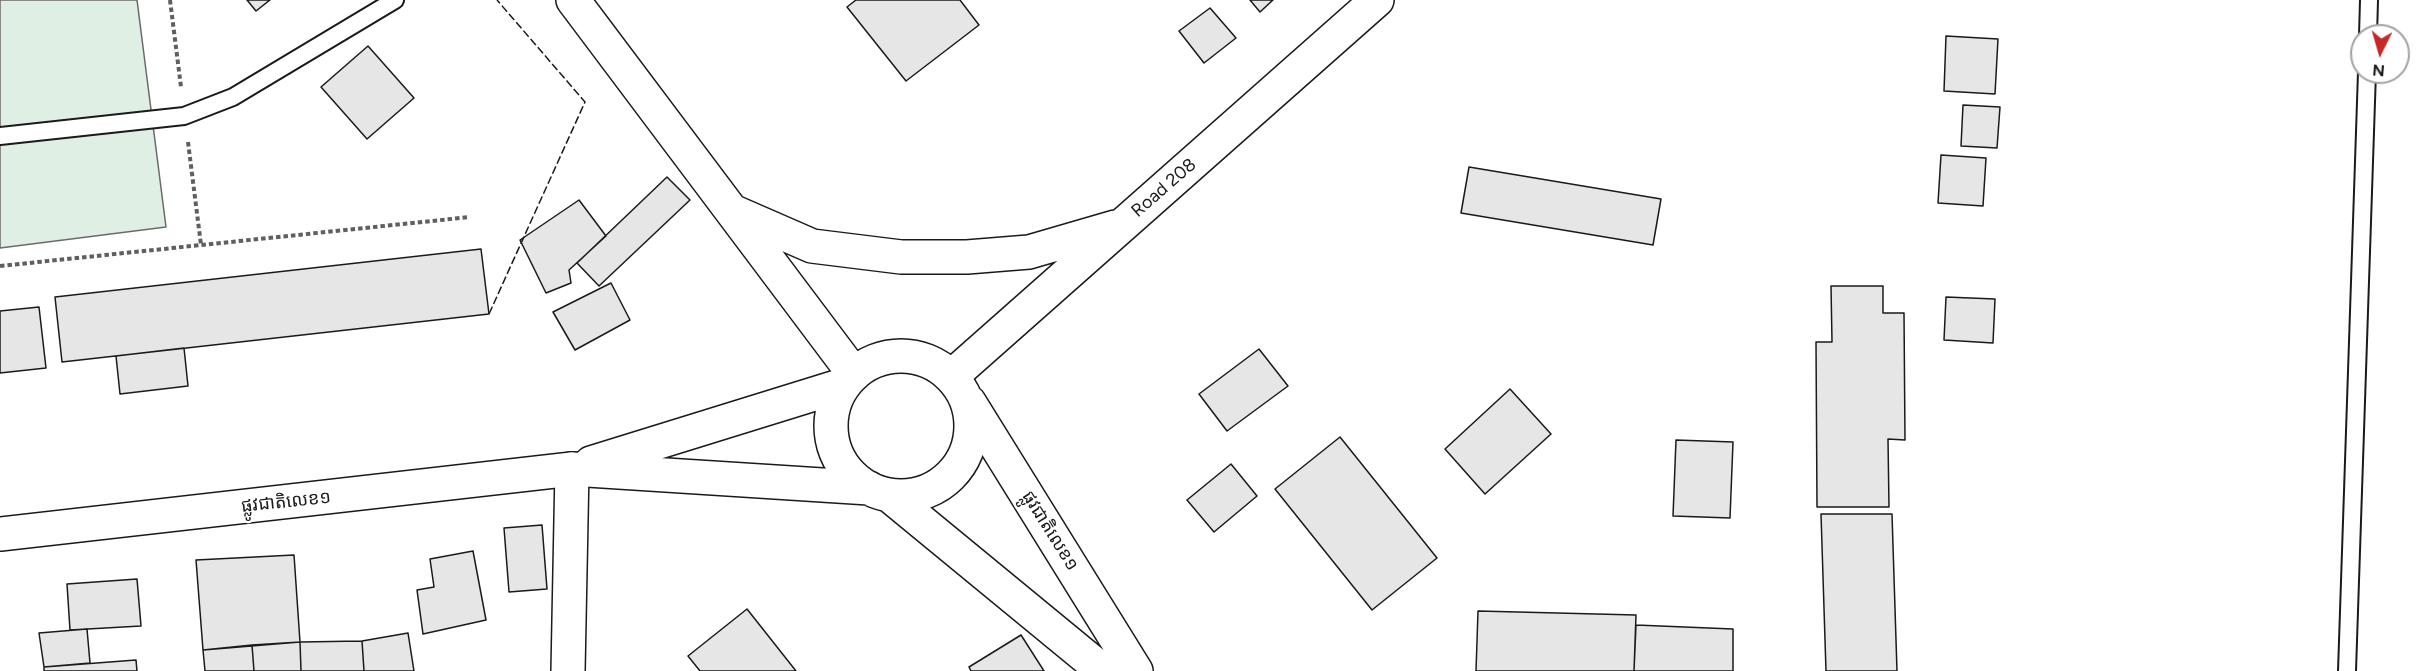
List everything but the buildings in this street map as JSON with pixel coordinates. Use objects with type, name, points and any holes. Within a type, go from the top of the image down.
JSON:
[{"type":"main road","points":[[573,0],[731,210],[848,379]]},
{"type":"main road","name":"Road 208","points":[[957,384],[1122,225],[1377,0]]},
{"type":"main road","points":[[731,210],[812,246],[901,257],[967,257],[1029,252],[1122,225]]},
{"type":"main road","points":[[878,492],[912,495],[933,488],[951,475],[965,457],[971,435],[970,413],[957,384],[934,364],[914,357],[892,356],[872,362],[848,379],[834,403],[831,423],[832,442],[840,460],[852,476],[878,492],[1103,671]]},
{"type":"main road","name":"ផ្លូវជាតិលេខ១","points":[[572,469],[848,379]]},
{"type":"main road","name":"ផ្លូវជាតិលេខ១","points":[[957,384],[1136,671]]},
{"type":"main road","points":[[568,671],[572,469]]},
{"type":"main road","name":"ផ្លូវជាតិលេខ១","points":[[0,534],[572,469],[878,492]]},
{"type":"lane","points":[[0,135],[184,116],[233,97],[395,0]]},
{"type":"lane","points":[[2368,24],[2369,0]]},
{"type":"lane","points":[[2346,671],[2367,84]]},
{"type":"path","points":[[0,266],[470,217]]},
{"type":"green space","points":[[0,0],[137,0],[166,227],[0,248]]},
{"type":"fence","points":[[489,314],[585,102],[497,0]]}]
